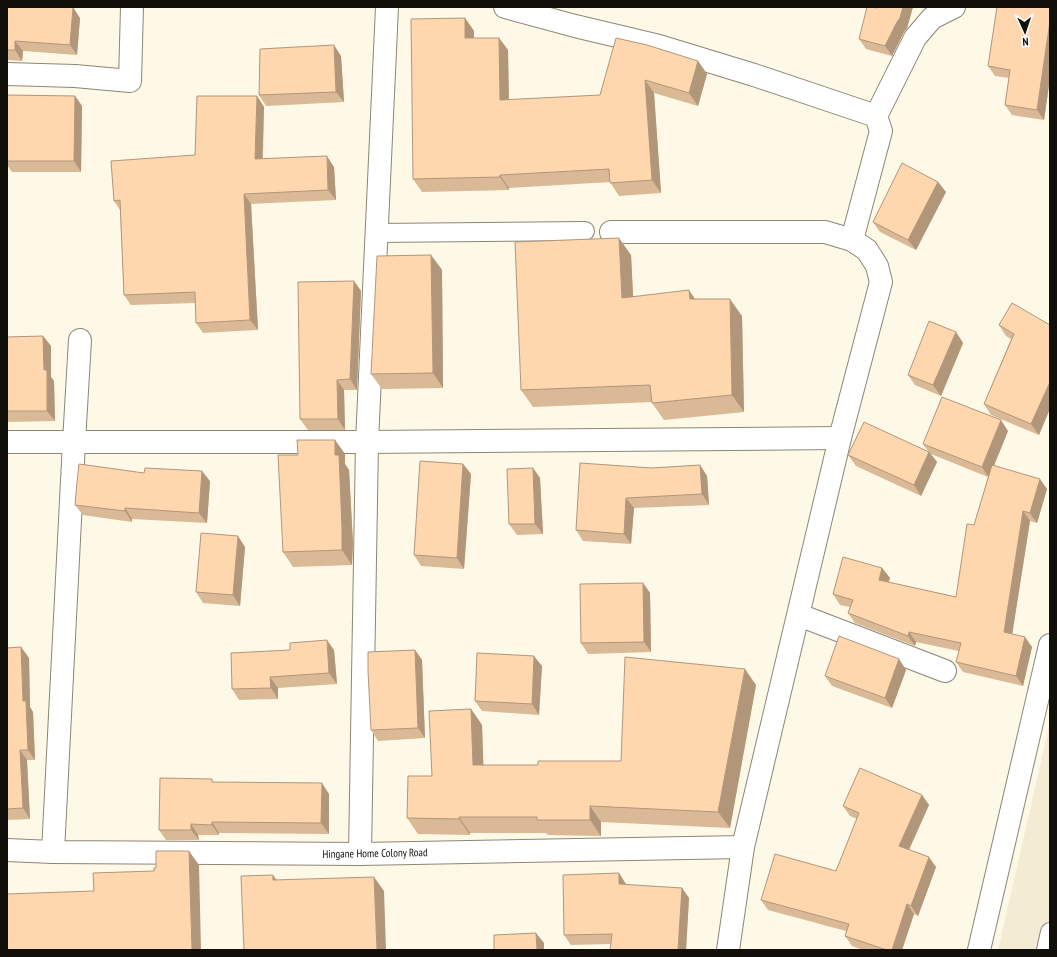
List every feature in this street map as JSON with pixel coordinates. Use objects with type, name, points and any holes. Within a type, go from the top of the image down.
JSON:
[{"type":"street","points":[[7,74],[75,76],[130,81],[132,7]]},
{"type":"street","points":[[360,854],[367,442],[387,7]]},
{"type":"street","points":[[505,7],[575,26],[659,46],[754,75],[876,116]]},
{"type":"street","points":[[852,240],[881,131],[876,116],[914,38],[932,18],[954,7]]},
{"type":"street","points":[[611,232],[825,232],[852,240],[867,250],[877,266],[881,282],[840,438],[743,847],[728,950]]},
{"type":"street","points":[[53,852],[80,340]]},
{"type":"street","points":[[7,442],[367,442],[840,438]]},
{"type":"street","points":[[799,615],[945,671]]},
{"type":"street","points":[[979,950],[1050,645]]},
{"type":"street","name":"Hingane Home Colony Road","points":[[7,850],[53,852],[360,854],[743,847]]},
{"type":"lane","points":[[376,233],[585,231]]},
{"type":"lane","points":[[1046,950],[1050,932]]},
{"type":"shaded area","points":[[1050,722],[1050,950],[998,950]]},
{"type":"building","points":[[7,7],[73,7],[70,45],[15,41],[15,50],[7,50]]},
{"type":"building","points":[[867,7],[903,7],[900,18],[885,46],[859,39]]},
{"type":"building","points":[[997,7],[1050,7],[1050,21],[1037,110],[1005,105],[1010,70],[988,66]]},
{"type":"building","points":[[465,18],[465,38],[499,38],[500,100],[600,95],[616,38],[647,45],[698,61],[689,93],[645,80],[652,180],[610,183],[609,169],[500,175],[500,177],[413,179],[411,19]]},
{"type":"building","points":[[334,45],[336,92],[259,95],[260,49]]},
{"type":"building","points":[[7,95],[75,96],[74,161],[7,161]]},
{"type":"building","points":[[197,96],[257,96],[255,159],[327,156],[328,190],[244,194],[250,320],[196,323],[195,292],[124,295],[120,200],[114,201],[111,161],[195,155]]},
{"type":"building","points":[[902,163],[938,182],[908,240],[873,222]]},
{"type":"building","points":[[619,238],[622,298],[689,290],[690,299],[730,299],[732,395],[652,403],[650,385],[521,390],[515,242]]},
{"type":"building","points":[[431,255],[433,373],[371,374],[377,256]]},
{"type":"building","points":[[354,281],[350,379],[337,380],[338,419],[300,419],[298,282]]},
{"type":"building","points":[[1012,303],[1050,325],[1050,382],[1031,424],[984,404],[1014,334],[999,325]]},
{"type":"building","points":[[929,321],[956,332],[933,385],[908,375]]},
{"type":"building","points":[[43,336],[44,370],[47,370],[47,411],[7,411],[7,337]]},
{"type":"building","points":[[942,397],[1001,420],[982,467],[923,444]]},
{"type":"building","points":[[864,422],[929,452],[914,485],[848,455]]},
{"type":"building","points":[[297,440],[335,440],[335,455],[339,455],[342,550],[283,552],[278,455],[298,455]]},
{"type":"building","points":[[420,461],[463,464],[457,558],[414,555]]},
{"type":"building","points":[[580,463],[652,468],[700,465],[702,494],[626,498],[624,534],[576,530]]},
{"type":"building","points":[[79,464],[144,473],[145,468],[202,471],[199,513],[125,508],[125,511],[75,505]]},
{"type":"building","points":[[992,465],[1040,479],[1030,513],[1023,511],[1004,632],[1025,637],[1016,676],[956,662],[961,643],[909,632],[908,636],[848,613],[853,600],[833,594],[843,557],[882,568],[879,580],[956,597],[967,524],[974,525]]},
{"type":"building","points":[[533,468],[535,524],[509,524],[507,469]]},
{"type":"building","points":[[201,533],[238,536],[233,595],[196,592]]},
{"type":"building","points":[[643,583],[644,642],[581,643],[580,584]]},
{"type":"building","points":[[839,636],[899,659],[885,698],[825,676]]},
{"type":"building","points":[[327,640],[329,673],[270,677],[271,688],[232,689],[231,653],[290,650],[290,643]]},
{"type":"building","points":[[21,647],[23,701],[26,701],[28,750],[20,750],[23,808],[7,809],[7,648]]},
{"type":"building","points":[[415,650],[418,728],[371,730],[368,652]]},
{"type":"building","points":[[477,653],[534,656],[532,704],[475,701]]},
{"type":"building","points":[[625,657],[745,669],[718,812],[590,806],[590,820],[537,820],[537,817],[459,817],[459,819],[407,818],[408,776],[432,776],[429,711],[471,709],[473,765],[538,765],[538,761],[621,761]]},
{"type":"building","points":[[860,768],[922,795],[899,846],[929,857],[911,906],[907,904],[892,950],[887,950],[845,936],[849,924],[761,900],[775,854],[836,871],[859,813],[843,806]]},
{"type":"building","points":[[160,778],[212,779],[212,782],[322,783],[321,823],[212,822],[212,825],[191,824],[191,830],[159,830]]},
{"type":"building","points":[[156,851],[189,851],[192,950],[7,950],[7,894],[94,891],[93,873],[154,871],[154,868],[156,868]]},
{"type":"building","points":[[619,873],[619,884],[682,888],[678,950],[610,950],[612,934],[564,935],[563,875]]},
{"type":"building","points":[[273,875],[273,880],[374,877],[377,950],[244,950],[241,876]]},
{"type":"building","points":[[536,933],[537,950],[494,950],[494,935]]}]
